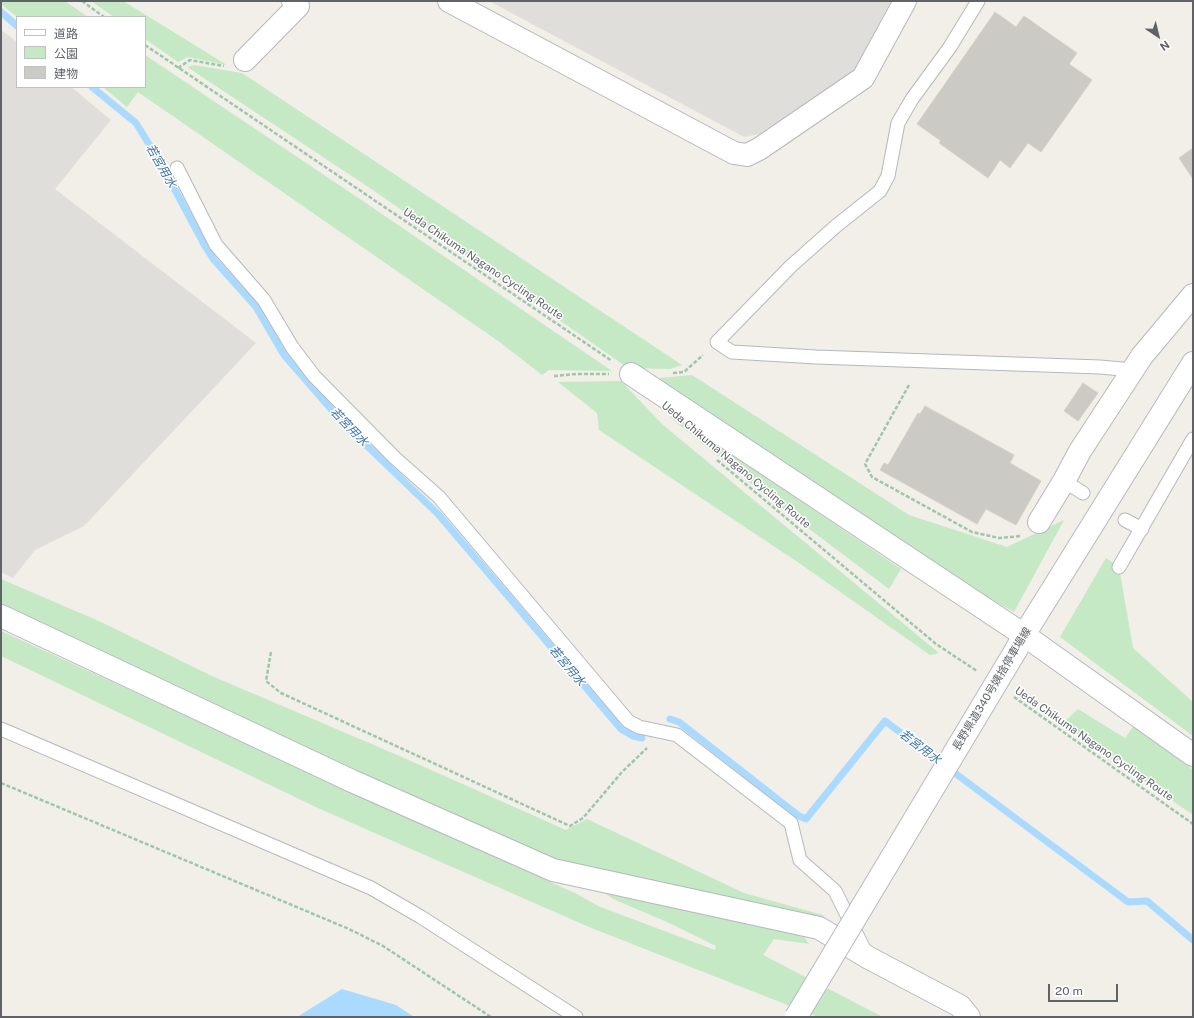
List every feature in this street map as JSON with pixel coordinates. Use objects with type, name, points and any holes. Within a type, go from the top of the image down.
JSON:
[{"type":"street","points":[[245,60],[298,6],[293,1]]},
{"type":"street","points":[[449,1],[734,153],[747,154],[759,149],[863,78],[905,1]]},
{"type":"street","points":[[1039,522],[1080,451],[1142,356],[1193,295]]},
{"type":"street","name":"長野県道340号姨捨停車場線","points":[[796,1017],[1020,642],[1193,363]]},
{"type":"street","points":[[631,374],[1020,642],[1193,755]]},
{"type":"street","points":[[1,616],[352,781],[553,870],[819,928],[869,958],[960,1006],[969,1017]]},
{"type":"lane","points":[[978,1],[950,47],[912,99],[898,124],[888,176],[880,191],[836,226],[791,266],[717,342],[732,352],[816,357],[1100,367],[1133,370]]},
{"type":"lane","points":[[177,168],[216,245],[264,300],[292,347],[314,376],[394,458],[439,497],[628,721],[639,727],[677,734],[791,823],[800,860],[835,891],[869,958]]},
{"type":"lane","points":[[1120,567],[1193,439]]},
{"type":"lane","points":[[1064,481],[1083,493]]},
{"type":"lane","points":[[1125,520],[1142,530]]},
{"type":"lane","points":[[1,729],[371,888],[421,917],[576,1017]]},
{"type":"path","points":[[82,1],[103,16]]},
{"type":"path","name":"Ueda Chikuma Nagano Cycling Route","points":[[146,46],[631,374]]},
{"type":"path","points":[[178,68],[190,60],[237,68],[245,60]]},
{"type":"path","points":[[684,372],[717,342]]},
{"type":"path","points":[[554,376],[576,374],[631,374]]},
{"type":"path","points":[[909,385],[865,464],[872,477],[972,532],[999,538],[1021,536],[1039,522]]},
{"type":"path","name":"Ueda Chikuma Nagano Cycling Route","points":[[713,458],[936,644],[981,674]]},
{"type":"path","points":[[271,652],[266,681],[281,693],[570,826],[583,818],[622,772],[665,732]]},
{"type":"path","name":"Ueda Chikuma Nagano Cycling Route","points":[[1013,696],[1193,824]]},
{"type":"path","points":[[1,783],[349,929],[384,946],[491,1017]]},
{"type":"shaded area","points":[[489,1],[891,1],[854,71],[759,134],[744,137]]},
{"type":"shaded area","points":[[1,30],[16,41],[16,88],[72,88],[111,120],[55,189],[256,343],[84,526],[35,550],[13,578],[1,572]]},
{"type":"green space","points":[[1,1],[65,1],[87,16],[16,16],[1,4]]},
{"type":"green space","points":[[91,1],[123,1],[227,65],[188,57],[178,62],[146,40],[146,16],[113,16]]},
{"type":"green space","points":[[146,56],[360,199],[612,371],[549,370],[542,375],[501,343],[138,92],[127,107],[104,88],[146,88]]},
{"type":"green space","points":[[194,65],[242,73],[682,365],[670,369],[628,368],[370,188],[187,67]]},
{"type":"green space","points":[[692,375],[909,515],[1007,547],[1064,520],[1014,612],[964,584],[649,379]]},
{"type":"green space","points":[[621,381],[663,425],[939,653],[930,655],[799,563],[599,430],[597,413],[558,382]]},
{"type":"green space","points":[[674,415],[901,569],[889,589],[772,501],[670,417]]},
{"type":"green space","points":[[1106,558],[1119,567],[1133,648],[1193,702],[1193,736],[1060,637]]},
{"type":"green space","points":[[1,579],[101,622],[212,676],[395,754],[566,830],[587,819],[744,893],[823,915],[824,919],[546,859],[1,606]]},
{"type":"green space","points":[[1,631],[577,894],[598,906],[715,950],[716,946],[667,922],[613,899],[591,883],[801,932],[809,944],[774,939],[763,955],[883,1017],[818,1017],[589,927],[320,809],[1,656]]},
{"type":"green space","points":[[1078,709],[1125,738],[1135,724],[1193,770],[1193,815],[1062,724]]},
{"type":"water","points":[[342,989],[396,1005],[414,1017],[297,1017]]},
{"type":"building","points":[[995,12],[1016,27],[1024,16],[1077,53],[1069,64],[1092,80],[1041,152],[1028,143],[1010,168],[1000,160],[988,178],[939,143],[941,141],[917,124]]},
{"type":"building","points":[[1193,148],[1193,179],[1179,158]]},
{"type":"building","points":[[1083,383],[1098,393],[1078,421],[1064,411]]},
{"type":"building","points":[[925,406],[1014,455],[1010,463],[1041,481],[1016,525],[986,509],[977,524],[880,470],[884,463],[888,465],[918,413],[920,414]]},
{"type":"waterway","name":"若宮用水","points":[[1,12],[16,25]]},
{"type":"waterway","name":"若宮用水","points":[[93,88],[136,123],[160,162],[205,246],[214,260],[256,307],[284,355],[343,423],[438,514],[621,729],[633,736],[642,738]]},
{"type":"waterway","name":"若宮用水","points":[[670,719],[679,722],[799,816],[806,819],[885,721],[1128,902],[1147,901],[1193,940]]}]
